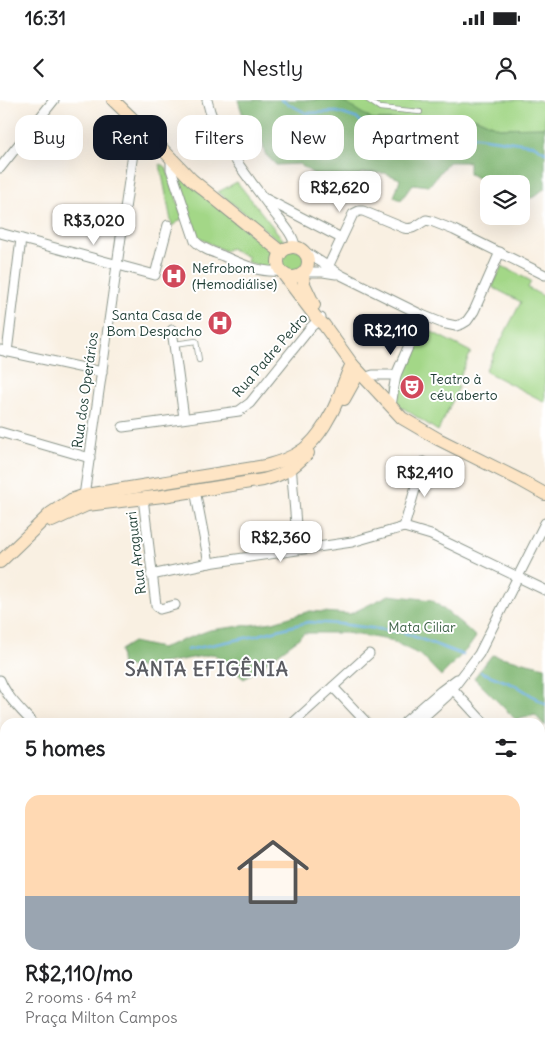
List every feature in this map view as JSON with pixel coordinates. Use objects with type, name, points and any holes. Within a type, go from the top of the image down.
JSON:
[{"type":"main road","points":[[112,100],[127,115]]},
{"type":"main road","points":[[167,154],[192,180],[281,252]]},
{"type":"main road","points":[[321,321],[304,284],[304,273],[308,260],[299,249],[285,249],[281,252],[277,261],[282,273],[321,321],[358,372],[402,418],[438,439],[545,494]]},
{"type":"main road","points":[[282,273],[293,278],[304,273]]},
{"type":"main road","points":[[0,562],[35,527],[71,500],[143,498],[274,477],[314,442],[333,410],[346,374],[358,372]]},
{"type":"main road","points":[[85,500],[101,492],[291,463]]},
{"type":"street","points":[[0,168],[54,100]]},
{"type":"street","points":[[207,100],[211,116],[242,170],[285,227],[299,249],[341,275],[422,315],[456,326],[467,321],[474,311],[500,252]]},
{"type":"street","points":[[171,158],[171,169],[195,241],[205,249],[248,267],[282,273]]},
{"type":"street","name":"Rua dos Operários","points":[[85,500],[133,160]]},
{"type":"street","points":[[263,197],[342,238]]},
{"type":"street","points":[[328,267],[353,214],[363,211],[410,229],[426,220],[432,220],[545,275]]},
{"type":"street","points":[[0,233],[155,275],[168,225]]},
{"type":"street","points":[[21,239],[4,351],[102,372]]},
{"type":"street","points":[[304,273],[323,272],[341,275]]},
{"type":"street","points":[[391,406],[396,375],[422,315]]},
{"type":"street","name":"Rua Padre Pedro","points":[[123,427],[238,411],[245,407],[321,321]]},
{"type":"street","points":[[172,330],[184,418]]},
{"type":"street","points":[[358,372],[373,375],[396,375]]},
{"type":"street","points":[[0,432],[90,458]]},
{"type":"street","points":[[404,527],[423,462]]},
{"type":"street","points":[[291,463],[298,549]]},
{"type":"street","points":[[195,490],[209,562]]},
{"type":"street","name":"Rua Araguari","points":[[143,498],[156,605],[160,609],[174,605]]},
{"type":"street","points":[[410,718],[451,687],[479,654],[545,523]]},
{"type":"street","points":[[152,575],[209,562],[352,542],[404,527],[431,535],[545,590]]},
{"type":"street","points":[[298,718],[369,654]]},
{"type":"street","points":[[0,680],[8,694],[29,718]]},
{"type":"street","points":[[333,687],[362,718]]},
{"type":"street","points":[[422,718],[447,696],[451,687]]},
{"type":"street","points":[[451,687],[479,718]]},
{"type":"lane","points":[[368,100],[380,108],[420,112]]},
{"type":"lane","points":[[174,344],[196,341],[200,360]]},
{"type":"green space","points":[[238,100],[340,100],[365,115],[354,115],[354,160],[477,160],[477,118],[499,128],[545,127],[545,188],[530,198],[530,175],[480,175],[480,179],[469,174],[469,162],[448,162],[429,186],[413,184],[401,200],[394,197],[400,179],[385,173],[363,173],[342,182],[318,177],[299,164],[276,165],[265,154],[262,141],[262,115],[243,115]]},
{"type":"green space","points":[[340,100],[538,100],[545,103],[545,127],[499,128],[477,118],[477,115],[364,115]]},
{"type":"green space","points":[[160,164],[166,167],[183,218],[172,226]]},
{"type":"green space","points":[[174,171],[275,254],[271,267],[247,262],[248,257],[230,248],[225,251],[197,236]]},
{"type":"green space","points":[[237,182],[285,242],[283,244],[218,192]]},
{"type":"green space","points":[[293,249],[302,253],[306,262],[302,271],[293,275],[284,271],[280,262],[284,253]]},
{"type":"green space","points":[[502,266],[531,281],[528,288],[545,297],[545,402],[485,371],[521,302],[492,287]]},
{"type":"green space","points":[[422,327],[471,352],[456,385],[459,387],[438,431],[394,402],[395,385]]},
{"type":"green space","name":"Mata Ciliar","points":[[389,595],[432,600],[476,637],[441,676],[422,656],[390,640],[346,633],[304,633],[244,679],[214,654],[143,667],[122,667],[120,650],[133,642],[161,648],[210,630],[273,622],[310,611],[350,614]]},
{"type":"green space","points":[[492,655],[545,667],[545,718],[538,718],[535,715],[514,718],[474,678]]},
{"type":"waterway","points":[[281,100],[306,113],[337,112],[358,119],[370,130],[382,134],[430,140],[456,134],[534,145],[545,152]]},
{"type":"waterway","points":[[187,650],[255,636],[308,622],[402,632],[463,655]]},
{"type":"waterway","points":[[481,672],[517,686],[545,704]]},
{"type":"place","name":"Nefrobom (Hemodiálise)","points":[[174,276]]},
{"type":"place","name":"Santa Casa de Bom Despacho","points":[[220,323]]},
{"type":"place","name":"Teatro à céu aberto","points":[[412,387]]},
{"type":"district","name":"SANTA EFIGÊNIA","points":[[207,669]]}]
